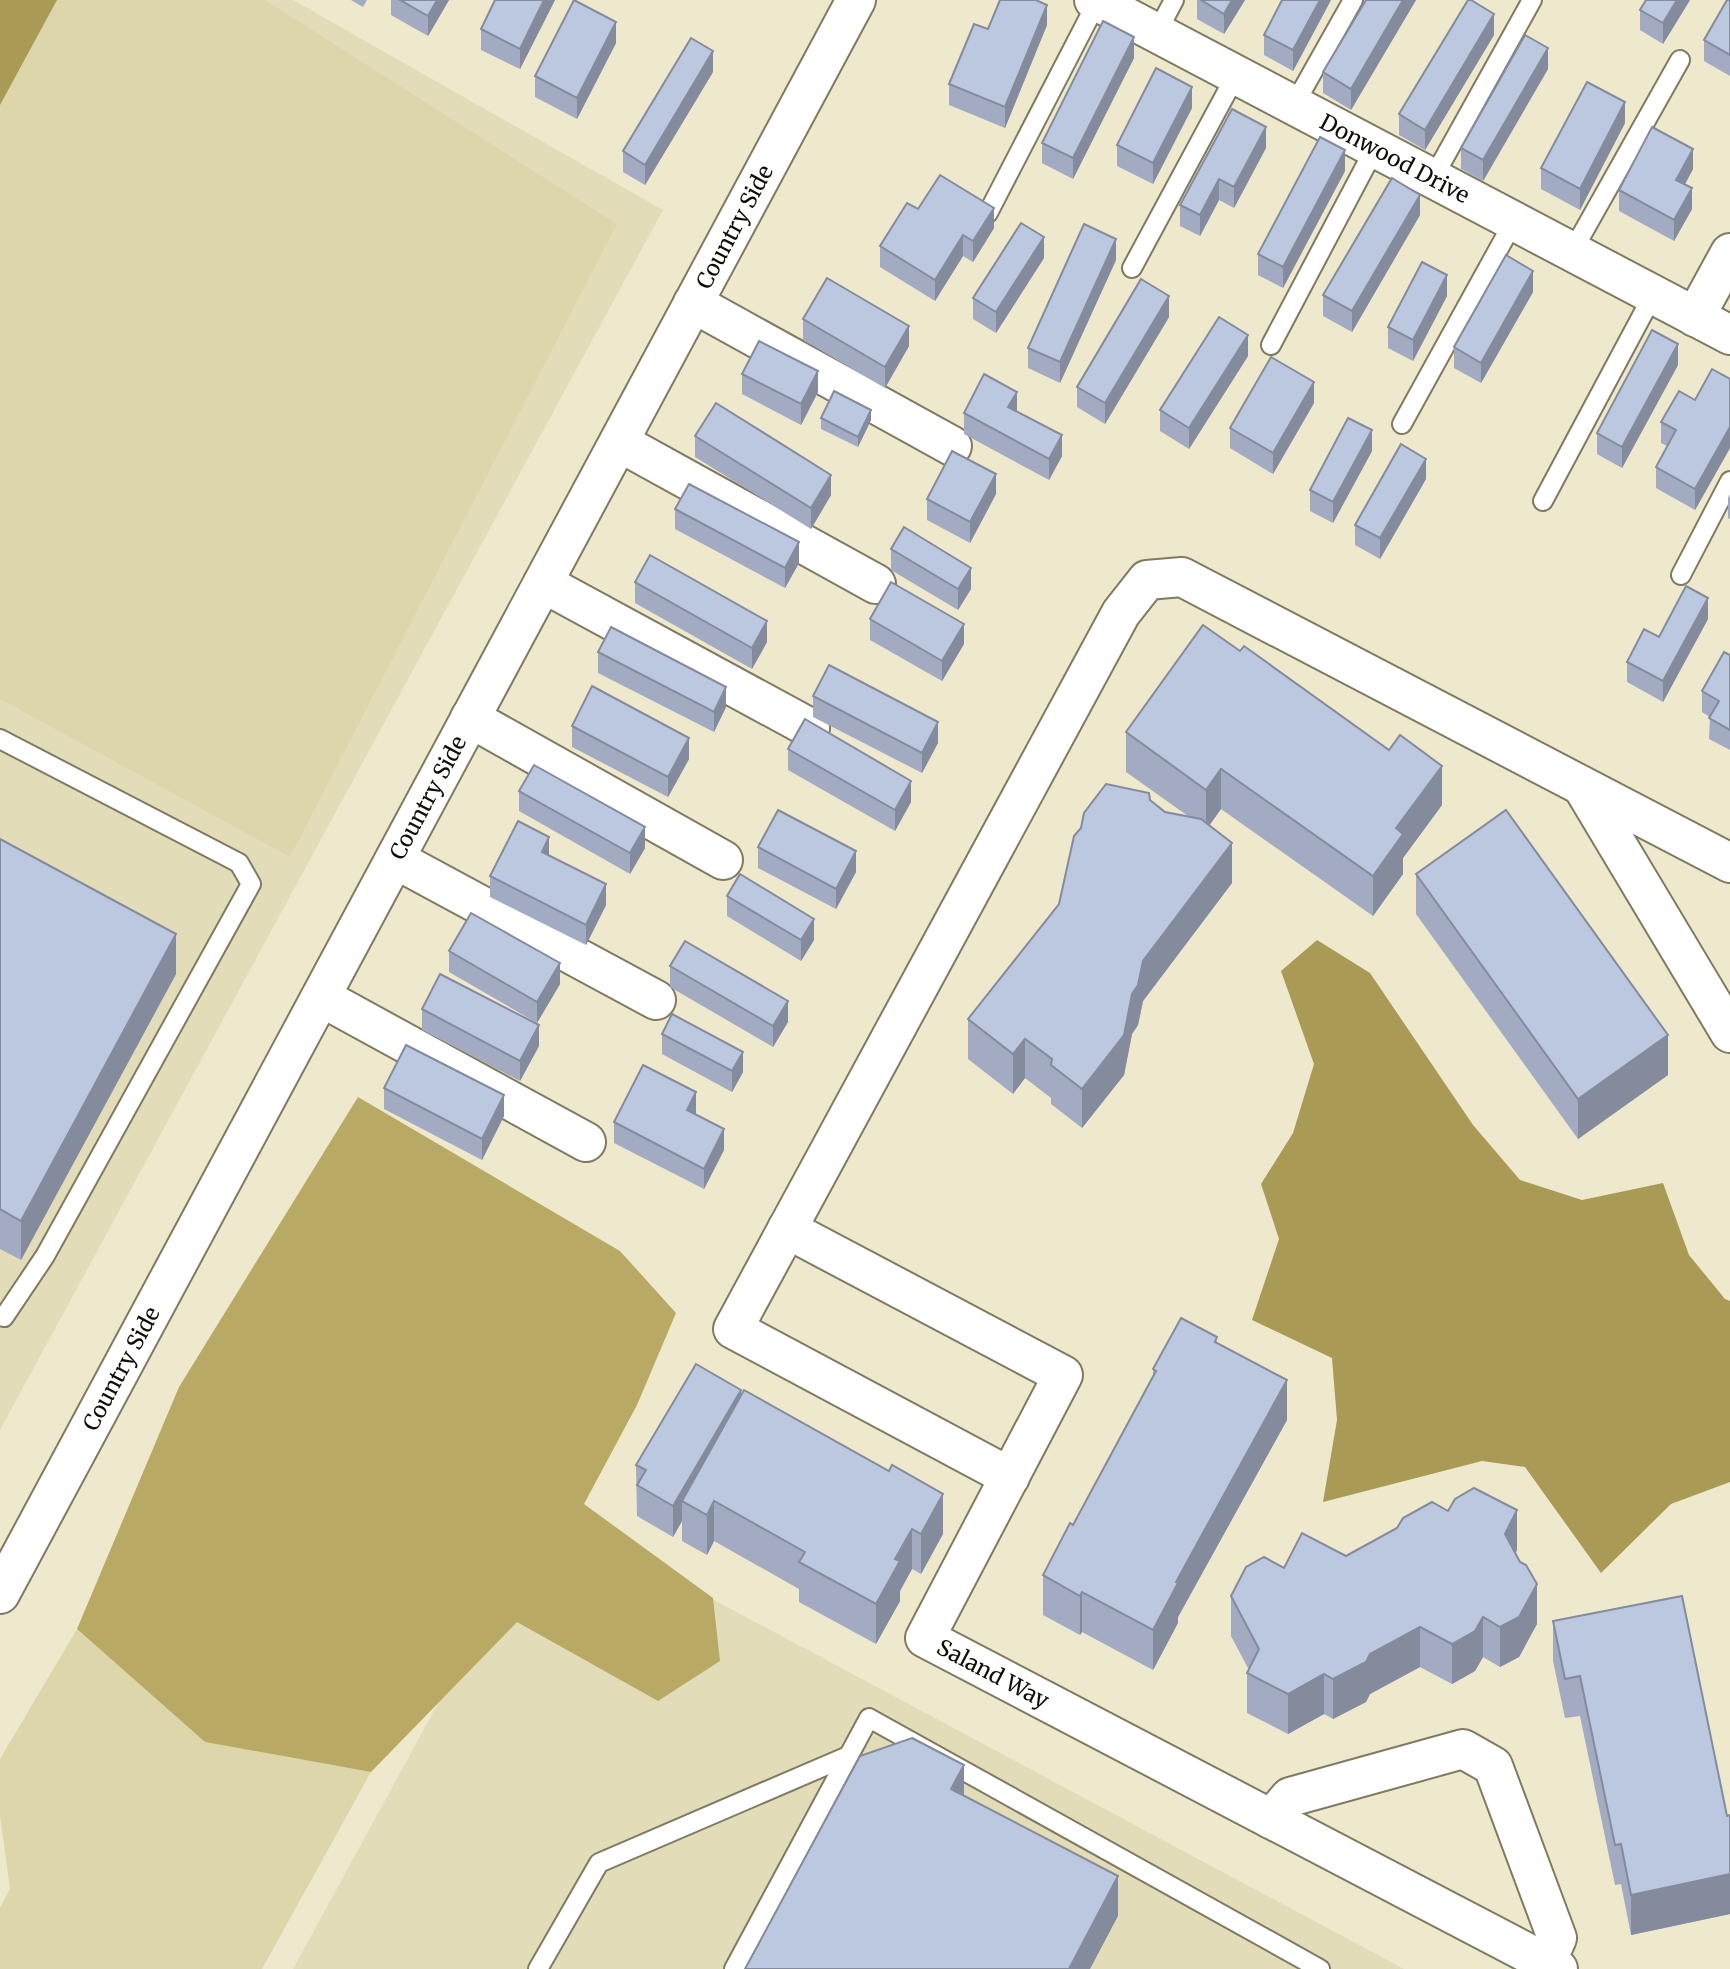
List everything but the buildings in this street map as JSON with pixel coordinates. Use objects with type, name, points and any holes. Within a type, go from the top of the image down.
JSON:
[{"type":"street","name":"Country Side","points":[[0,1594],[856,0]]},
{"type":"street","name":"Donwood Drive","points":[[1096,1],[1165,16],[1236,75],[1730,335]]},
{"type":"street","points":[[1695,317],[1730,253]]},
{"type":"street","points":[[693,303],[952,446]]},
{"type":"street","points":[[619,442],[876,584]]},
{"type":"street","points":[[1010,1477],[733,1329],[1121,613],[1147,580],[1182,577],[1730,863]]},
{"type":"street","points":[[543,583],[810,728]]},
{"type":"street","points":[[470,718],[723,860]]},
{"type":"street","points":[[1582,786],[1730,1033]]},
{"type":"street","points":[[395,859],[656,1000]]},
{"type":"street","points":[[321,997],[586,1142]]},
{"type":"street","name":"Saland Way","points":[[787,1229],[1063,1375],[925,1638],[1552,1966]]},
{"type":"street","points":[[1271,1819],[1290,1797],[1463,1749],[1493,1766],[1557,1938],[1552,1966]]},
{"type":"lane","points":[[1294,105],[1353,0]]},
{"type":"lane","points":[[1433,178],[1532,0]]},
{"type":"lane","points":[[988,213],[1096,1]]},
{"type":"lane","points":[[1572,252],[1680,60]]},
{"type":"lane","points":[[1132,268],[1236,75]]},
{"type":"lane","points":[[1271,345],[1375,148]]},
{"type":"lane","points":[[1402,424],[1514,221]]},
{"type":"lane","points":[[1543,501],[1653,295]]},
{"type":"lane","points":[[1681,575],[1730,481]]},
{"type":"lane","points":[[0,739],[239,863],[251,884],[45,1256],[4,1317],[0,1316]]},
{"type":"lane","points":[[734,1969],[869,1718],[1320,1969]]},
{"type":"lane","points":[[538,1969],[599,1863],[848,1756]]},
{"type":"shaded area","points":[[0,0],[293,0],[663,210],[0,1430]]},
{"type":"shaded area","points":[[0,0],[265,0],[617,224],[290,857],[0,699]]},
{"type":"shaded area","points":[[0,0],[57,0],[0,105]]},
{"type":"shaded area","points":[[1317,940],[1370,973],[1473,1125],[1520,1180],[1582,1200],[1663,1183],[1689,1255],[1725,1299],[1730,1301],[1730,1482],[1671,1504],[1601,1573],[1525,1467],[1482,1461],[1323,1502],[1337,1420],[1332,1358],[1252,1320],[1279,1239],[1261,1184],[1293,1133],[1314,1064],[1281,971]]},
{"type":"shaded area","points":[[358,1097],[620,1251],[676,1313],[637,1405],[584,1504],[713,1598],[720,1661],[658,1701],[517,1622],[371,1772],[205,1742],[77,1629],[179,1387]]},
{"type":"shaded area","points":[[544,1509],[1404,1969],[293,1969]]},
{"type":"shaded area","points":[[77,1629],[205,1742],[371,1772],[262,1969],[0,1969],[0,1908],[10,1889],[0,1816],[0,1759]]}]
